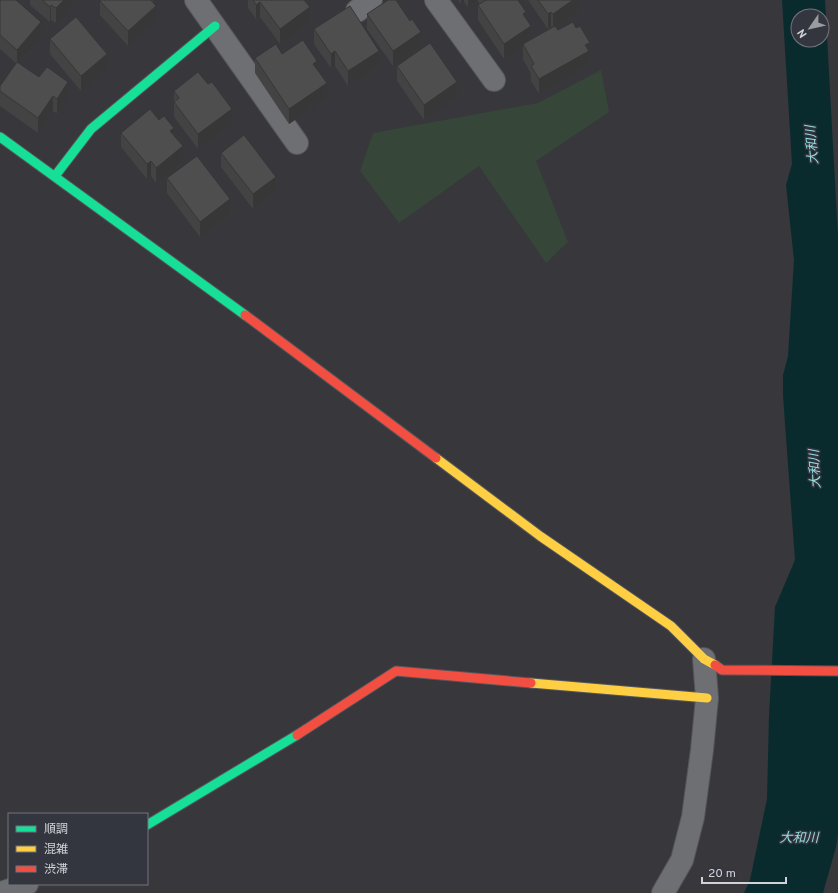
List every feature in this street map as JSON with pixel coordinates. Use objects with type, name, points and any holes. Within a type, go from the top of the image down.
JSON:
[{"type":"street","points":[[196,0],[297,143]]},
{"type":"street","points":[[436,0],[494,80]]},
{"type":"street","points":[[55,176],[91,129],[215,26]]},
{"type":"street","points":[[0,137],[216,293],[540,536],[671,626],[713,664],[838,671]]},
{"type":"street","points":[[663,893],[682,860],[693,817],[707,698],[713,664]]},
{"type":"street","points":[[148,824],[332,714],[396,671],[707,698]]},
{"type":"street","points":[[1,893],[24,885]]},
{"type":"green space","points":[[601,70],[609,112],[536,161],[568,242],[546,263],[479,166],[399,223],[360,171],[373,133],[538,103]]},
{"type":"water","name":"大和川","points":[[782,0],[825,0],[825,8],[790,8],[790,48],[828,48],[838,237],[838,834],[836,847],[823,893],[744,893],[750,880],[767,799],[769,716],[775,607],[795,560],[783,396],[783,375],[788,356],[794,260],[786,185],[792,164]]},
{"type":"building","points":[[0,0],[16,0],[41,22],[17,50],[0,35]]},
{"type":"building","points":[[42,0],[64,0],[56,8],[51,5],[50,7]]},
{"type":"building","points":[[100,0],[151,0],[156,6],[128,31]]},
{"type":"building","points":[[253,0],[304,0],[310,7],[280,29],[260,2],[256,5]]},
{"type":"building","points":[[388,0],[396,0],[410,21],[412,19],[421,32],[393,51],[367,14]]},
{"type":"building","points":[[486,0],[518,0],[526,12],[523,14],[531,26],[504,44],[478,5]]},
{"type":"building","points":[[538,0],[573,0],[553,14],[551,12],[548,14]]},
{"type":"building","points":[[350,6],[379,51],[348,71],[335,51],[331,54],[314,29]]},
{"type":"building","points":[[76,17],[107,54],[81,76],[50,39]]},
{"type":"building","points":[[573,22],[576,28],[580,26],[590,43],[585,45],[589,51],[539,79],[531,66],[534,64],[523,44],[555,26],[558,30]]},
{"type":"building","points":[[303,40],[317,61],[313,64],[327,83],[289,109],[255,58],[276,44],[282,54]]},
{"type":"building","points":[[430,43],[457,82],[424,105],[397,66]]},
{"type":"building","points":[[17,62],[39,77],[47,67],[68,82],[57,99],[53,96],[38,118],[0,91],[0,86]]},
{"type":"building","points":[[198,72],[208,84],[212,82],[232,109],[198,134],[174,102],[179,98],[174,91]]},
{"type":"building","points":[[150,109],[159,120],[164,116],[174,128],[170,131],[183,146],[156,168],[151,161],[147,164],[121,133]]},
{"type":"building","points":[[244,135],[276,177],[253,194],[221,153]]},
{"type":"building","points":[[197,156],[230,199],[200,222],[167,178]]},
{"type":"traffic: fast","points":[[55,176],[91,129],[215,26]]},
{"type":"traffic: fast","points":[[0,137],[245,315]]},
{"type":"traffic: fast","points":[[148,824],[297,735]]},
{"type":"traffic: slow","points":[[436,458],[540,536],[671,626],[704,659],[715,665]]},
{"type":"traffic: slow","points":[[531,683],[707,698]]},
{"type":"traffic: jam","points":[[245,315],[436,458]]},
{"type":"traffic: jam","points":[[715,665],[722,670],[838,671]]},
{"type":"traffic: jam","points":[[297,735],[396,671],[531,683]]}]
